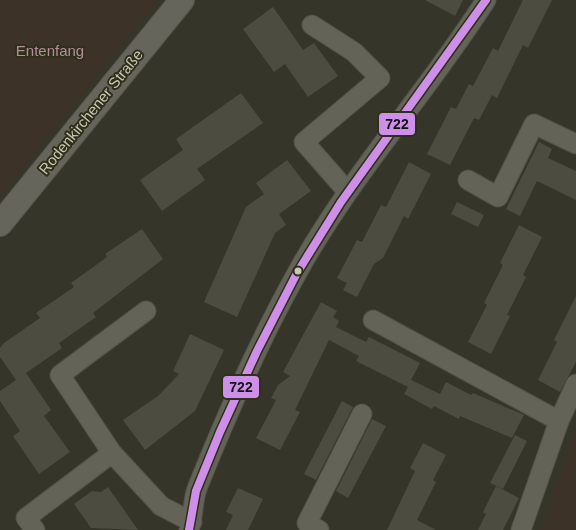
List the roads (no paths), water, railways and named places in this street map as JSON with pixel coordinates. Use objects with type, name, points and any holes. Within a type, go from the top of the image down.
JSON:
[{"type":"main road","name":"Rodenkirchener Straße","points":[[0,224],[182,0]]},
{"type":"street","points":[[146,311],[60,375],[112,453],[161,506],[190,526],[196,488],[263,337],[297,272],[348,191],[467,30],[486,0]]},
{"type":"street","points":[[312,25],[354,52],[380,78],[304,142],[348,191]]},
{"type":"street","points":[[468,180],[498,198],[534,124],[576,144]]},
{"type":"street","points":[[374,320],[559,421]]},
{"type":"street","points":[[521,530],[559,421],[576,384]]},
{"type":"street","points":[[319,530],[307,523],[362,414]]},
{"type":"street","points":[[35,530],[26,518],[112,453]]},
{"type":"park label","name":"Entenfang","points":[[50,51]]}]
